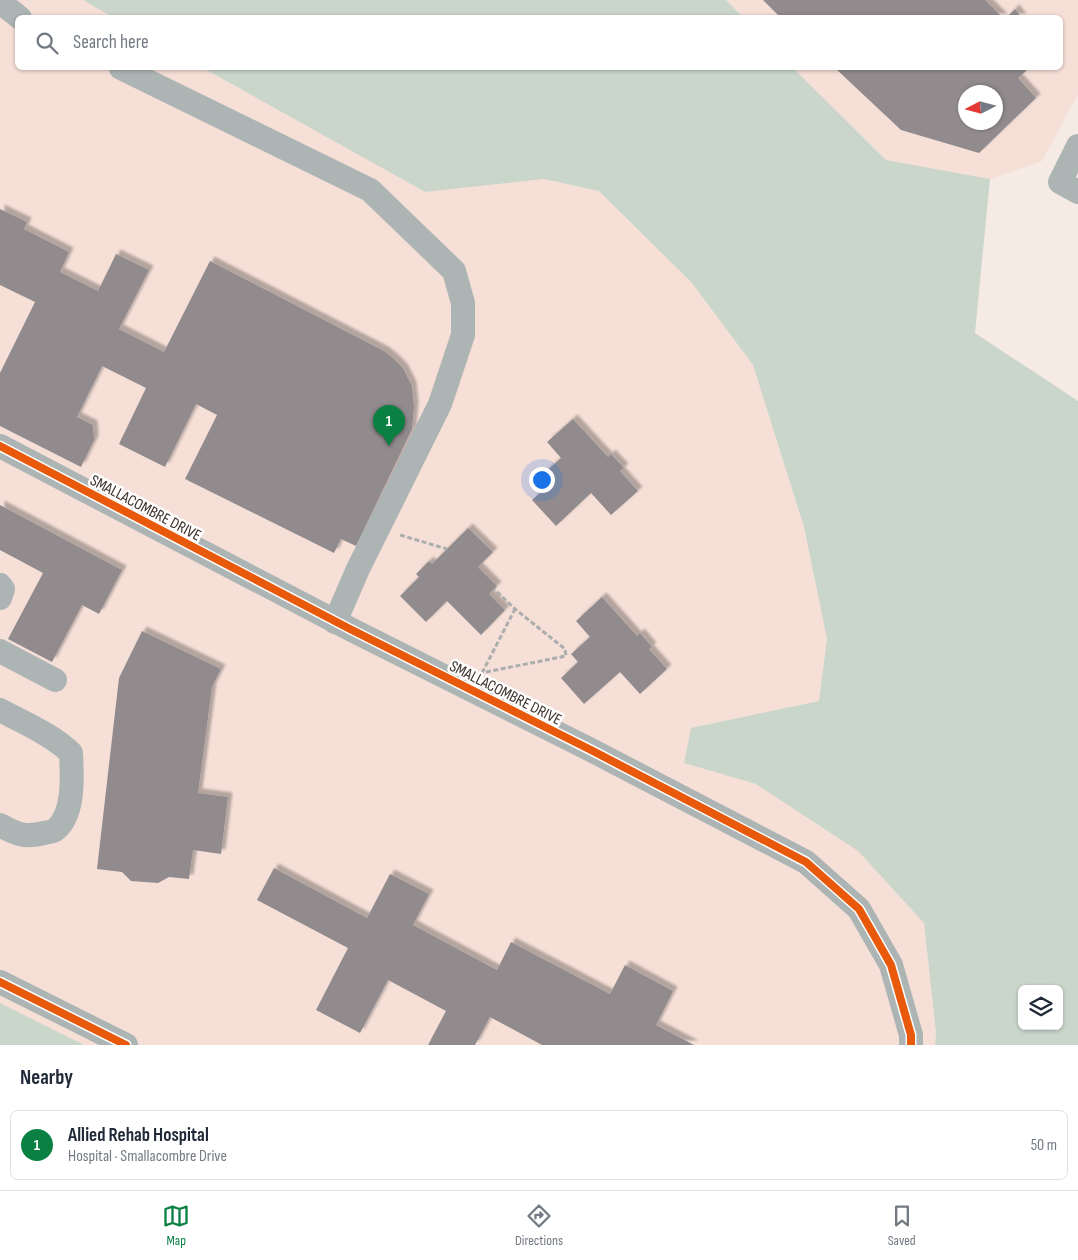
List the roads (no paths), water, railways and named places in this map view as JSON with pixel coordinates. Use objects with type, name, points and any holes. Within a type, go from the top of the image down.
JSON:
[{"type":"street","points":[[0,2],[15,15]]},
{"type":"street","points":[[0,19],[15,18]]},
{"type":"street","points":[[125,70],[370,190],[454,271],[463,302],[463,335],[440,404],[358,569],[329,618]]},
{"type":"street","points":[[1069,187],[1078,146]]},
{"type":"street","name":"SMALLACOMBRE DRIVE","points":[[0,446],[329,618],[478,682],[591,750],[806,862],[859,910],[891,965],[911,1035],[911,1045]]},
{"type":"street","points":[[0,585],[2,589],[0,598]]},
{"type":"street","points":[[0,651],[55,680]]},
{"type":"street","points":[[0,710],[64,746],[71,753],[72,769],[69,807],[63,821],[54,831],[35,836],[16,834],[0,825]]},
{"type":"street","points":[[0,982],[126,1045]]},
{"type":"place","name":"Allied Rehab Hospital","points":[[389,446]]}]
